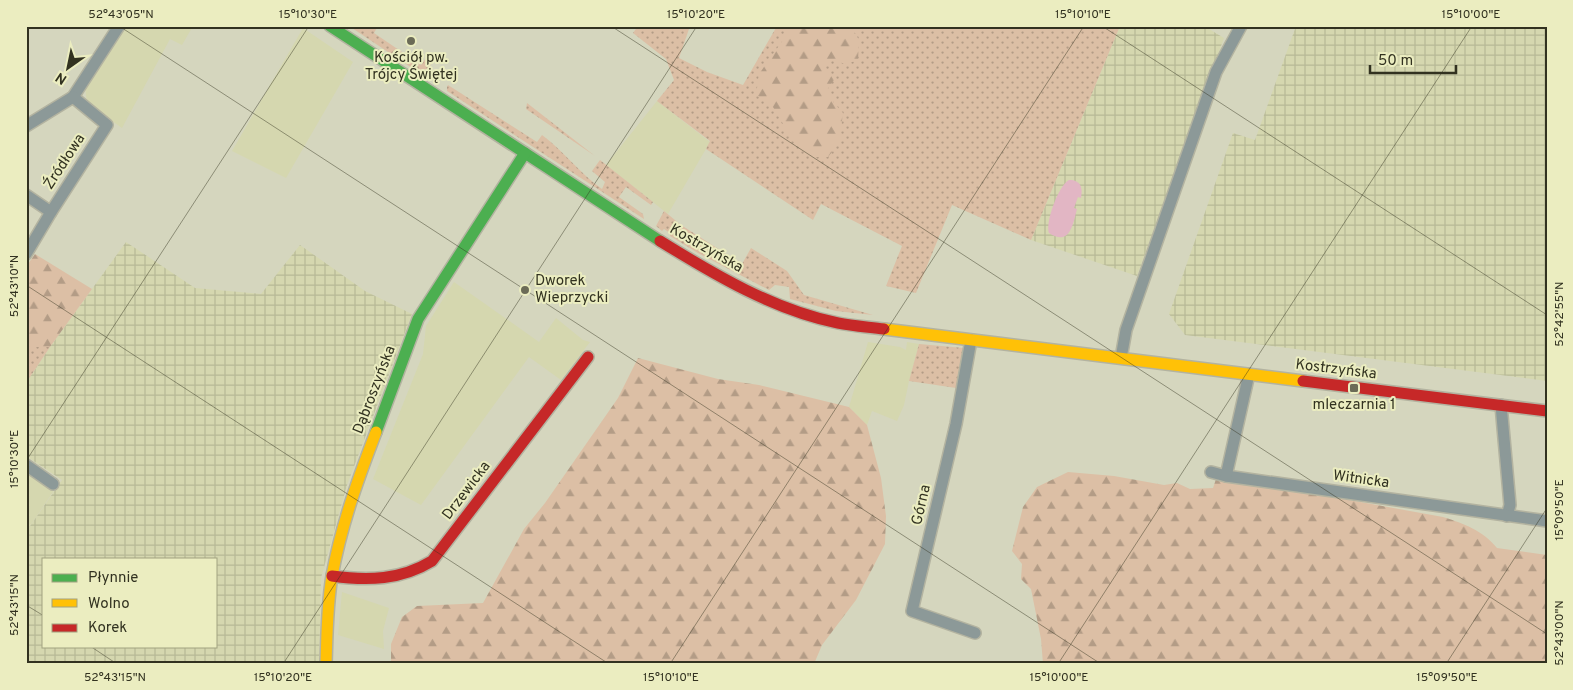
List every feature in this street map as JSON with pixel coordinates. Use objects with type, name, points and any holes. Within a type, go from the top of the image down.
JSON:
[{"type":"main road","name":"Kostrzyńska","points":[[330,26],[685,256],[736,284],[794,311],[838,322],[971,340],[1547,411]]},
{"type":"main road","name":"Dąbroszyńska","points":[[326,664],[327,618],[332,576],[351,499],[418,319],[525,153]]},
{"type":"main road","name":"Drzewicka","points":[[332,576],[352,580],[392,577],[410,574],[432,561],[588,357]]},
{"type":"street","points":[[26,126],[73,98],[119,26]]},
{"type":"street","points":[[1121,358],[1126,330],[1216,72],[1241,26]]},
{"type":"street","name":"Źródłowa","points":[[26,254],[107,125],[73,98]]},
{"type":"street","points":[[26,195],[51,212]]},
{"type":"street","name":"Górna","points":[[971,340],[956,424],[912,611],[975,633]]},
{"type":"street","points":[[1226,476],[1249,374]]},
{"type":"street","points":[[1501,405],[1510,505],[1507,516]]},
{"type":"street","points":[[26,465],[53,484]]},
{"type":"street","name":"Witnicka","points":[[1211,472],[1226,476],[1547,521]]},
{"type":"shaded area","points":[[124,26],[193,26],[182,45],[170,39],[122,128],[87,103],[85,87]]},
{"type":"shaded area","points":[[1120,26],[1204,26],[1224,38],[1137,276],[1031,240]]},
{"type":"shaded area","points":[[1296,26],[1547,26],[1547,381],[1185,335],[1169,314],[1233,133],[1255,140]]},
{"type":"shaded area","points":[[303,28],[353,62],[286,178],[232,151]]},
{"type":"shaded area","points":[[657,101],[710,142],[668,214],[606,165]]},
{"type":"shaded area","points":[[1069,180],[1079,183],[1082,191],[1081,198],[1078,197],[1074,208],[1077,209],[1069,232],[1066,236],[1056,237],[1049,233],[1049,221],[1057,196]]},
{"type":"shaded area","points":[[126,242],[195,288],[261,294],[300,245],[365,291],[412,314],[347,485],[321,578],[319,664],[29,663],[26,532],[62,480],[26,456],[26,383]]},
{"type":"shaded area","points":[[454,282],[539,342],[556,318],[583,340],[590,342],[561,380],[529,357],[421,505],[373,479],[423,354],[426,326]]},
{"type":"shaded area","points":[[868,342],[900,347],[906,350],[907,342],[919,344],[904,405],[897,421],[872,411],[867,425],[849,407]]},
{"type":"shaded area","points":[[26,469],[55,489],[26,532]]},
{"type":"shaded area","points":[[342,592],[389,608],[383,631],[384,649],[338,635]]},
{"type":"green space","points":[[349,26],[378,26],[374,33],[421,65],[428,55],[434,59],[424,76]]},
{"type":"green space","points":[[638,26],[690,26],[679,58],[707,72],[743,85],[777,26],[1120,26],[1031,240],[952,205],[916,293],[886,286],[902,246],[821,204],[813,220],[706,149],[710,141],[657,101],[674,80],[666,59],[633,33]]},
{"type":"green space","points":[[789,26],[851,26],[859,40],[858,60],[846,64],[831,60],[821,69],[836,77],[827,90],[834,103],[843,113],[839,143],[828,157],[812,157],[795,144],[773,107],[756,95],[759,74],[783,40]]},
{"type":"green space","points":[[448,85],[537,142],[542,135],[602,189],[605,182],[592,171],[600,160],[653,202],[651,205],[626,187],[619,197],[643,214],[644,219],[447,91]]},
{"type":"green space","points":[[527,103],[595,156],[526,109]]},
{"type":"green space","points":[[664,211],[681,225],[742,264],[751,248],[787,271],[804,295],[873,315],[836,311],[790,299],[789,287],[775,285],[769,290],[698,253],[670,236],[670,233],[664,229],[662,231],[656,226]]},
{"type":"green space","points":[[35,254],[92,289],[50,347],[26,347],[26,267]]},
{"type":"green space","points":[[919,344],[964,348],[956,388],[909,381]]},
{"type":"green space","points":[[26,347],[50,347],[26,383]]},
{"type":"green space","points":[[638,358],[718,379],[759,385],[849,407],[867,425],[881,478],[886,516],[885,544],[856,600],[822,645],[814,664],[391,664],[391,644],[402,617],[417,606],[483,603],[524,529],[545,503],[618,398]]},
{"type":"green space","points":[[1068,472],[1114,476],[1164,485],[1177,483],[1190,489],[1213,488],[1217,476],[1443,517],[1473,528],[1497,548],[1547,555],[1547,664],[1043,664],[1041,639],[1031,589],[1021,579],[1022,564],[1012,551],[1023,507],[1037,487]]},
{"type":"traffic: fast","points":[[330,26],[660,241]]},
{"type":"traffic: fast","points":[[376,432],[418,319],[525,153]]},
{"type":"traffic: slow","points":[[884,329],[1303,381]]},
{"type":"traffic: slow","points":[[326,664],[329,598],[336,557],[351,503],[376,432]]},
{"type":"traffic: jam","points":[[660,241],[702,266],[768,300],[814,317],[855,326],[884,329]]},
{"type":"traffic: jam","points":[[332,576],[384,578],[408,572],[432,561],[588,357]]},
{"type":"traffic: jam","points":[[1303,381],[1547,411]]},
{"type":"place","name":"Kościół pw. Trójcy Świętej","points":[[411,41]]},
{"type":"place","name":"Dworek Wieprzycki","points":[[525,290]]},
{"type":"place","name":"mleczarnia 1","points":[[1354,388]]}]
